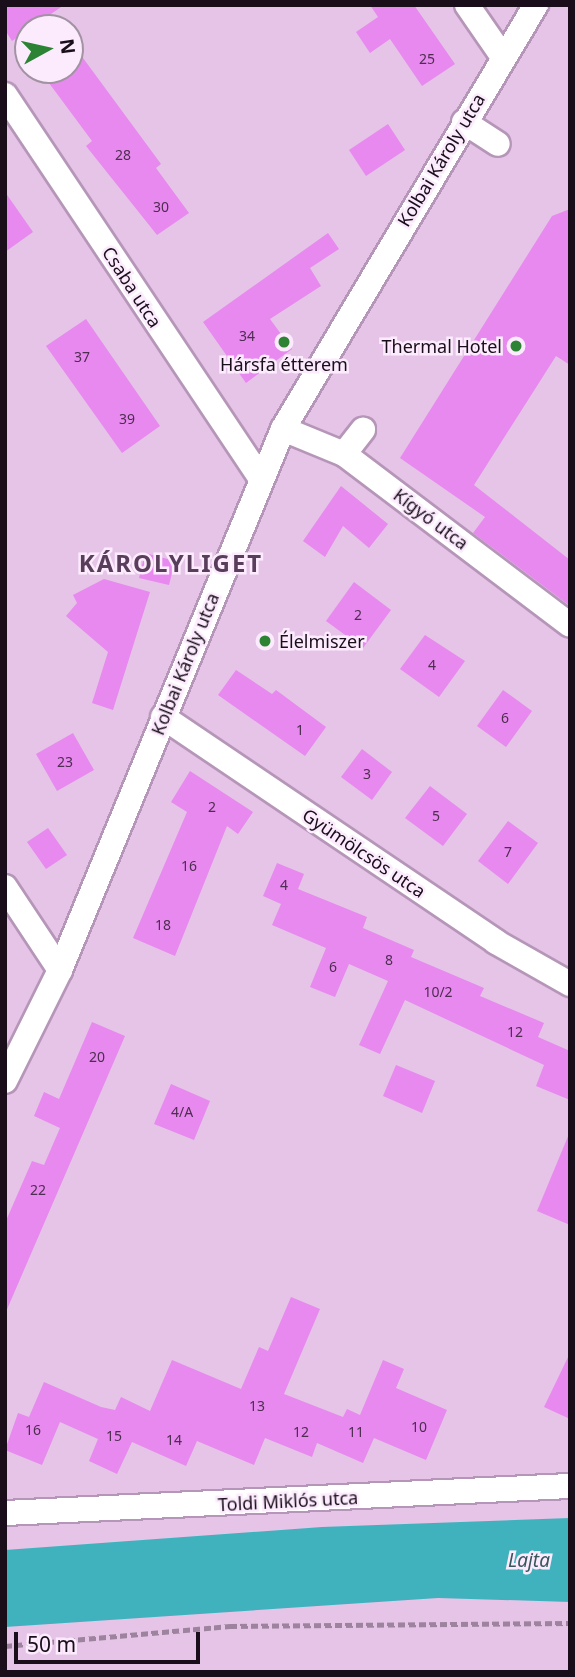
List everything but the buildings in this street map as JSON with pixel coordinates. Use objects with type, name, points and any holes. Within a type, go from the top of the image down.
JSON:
[{"type":"street","points":[[467,5],[503,57]]},
{"type":"street","name":"Kolbai Károly utca","points":[[5,1081],[60,970],[260,478],[283,429],[536,5]]},
{"type":"street","name":"Csaba utca","points":[[5,95],[260,478]]},
{"type":"street","points":[[464,122],[498,144]]},
{"type":"street","name":"Kígyó utca","points":[[283,429],[344,454],[570,625]]},
{"type":"street","points":[[344,454],[363,430]]},
{"type":"street","name":"Gyümölcsös utca","points":[[163,717],[496,942],[570,984]]},
{"type":"street","points":[[5,887],[60,970]]},
{"type":"street","name":"Toldi Miklós utca","points":[[5,1513],[570,1486]]},
{"type":"path","points":[[5,1646],[230,1626],[570,1623]]},
{"type":"water","name":"Lajta","points":[[570,1518],[570,1602],[438,1598],[5,1627],[5,1550],[322,1527]]},
{"type":"place","name":"Hársfa étterem","points":[[284,342]]},
{"type":"place","name":"Thermal Hotel","points":[[516,346]]},
{"type":"place","name":"Élelmiszer","points":[[265,641]]},
{"type":"district","name":"KÁROLYLIGET","points":[[171,563]]}]
